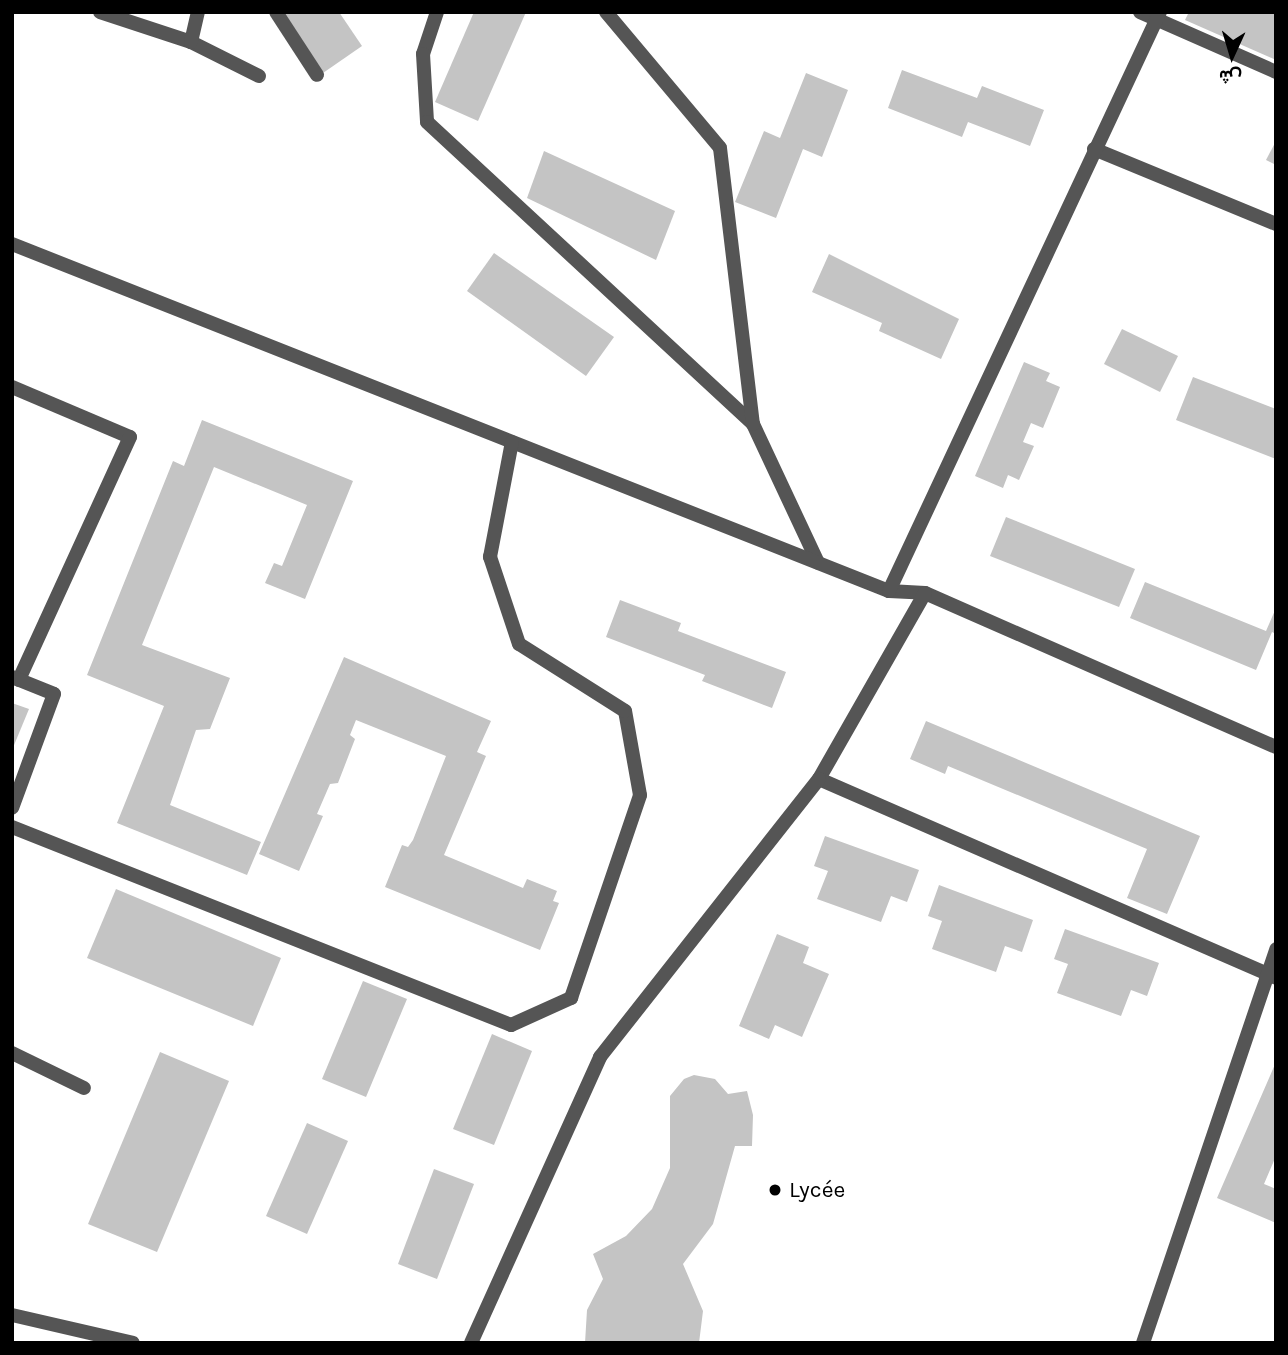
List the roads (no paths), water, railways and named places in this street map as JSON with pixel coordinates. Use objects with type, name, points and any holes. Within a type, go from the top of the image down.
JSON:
[{"type":"street","points":[[100,12],[191,43],[259,76]]},
{"type":"street","points":[[191,43],[198,12]]},
{"type":"street","points":[[276,12],[317,75]]},
{"type":"street","points":[[437,12],[423,54],[427,121],[753,424]]},
{"type":"street","points":[[606,12],[720,148],[753,424],[818,563]]},
{"type":"street","points":[[1140,12],[1158,15],[1276,72]]},
{"type":"street","points":[[889,591],[1158,15]]},
{"type":"street","points":[[1094,149],[1276,224]]},
{"type":"street","points":[[12,244],[889,591],[925,593],[1276,747]]},
{"type":"street","points":[[12,387],[130,437],[16,678],[54,694],[12,808]]},
{"type":"street","points":[[12,827],[511,1025],[571,998],[639,795],[625,711],[519,644],[490,557],[512,442]]},
{"type":"street","points":[[471,1343],[600,1057],[819,779],[925,593]]},
{"type":"street","points":[[819,779],[1272,976]]},
{"type":"street","points":[[1143,1343],[1272,976],[1276,949]]},
{"type":"street","points":[[12,1053],[83,1088]]},
{"type":"street","points":[[12,1315],[77,1327],[133,1343]]},
{"type":"street","points":[[74,1343],[77,1327]]},
{"type":"place","name":"Lycée","points":[[775,1190]]}]
